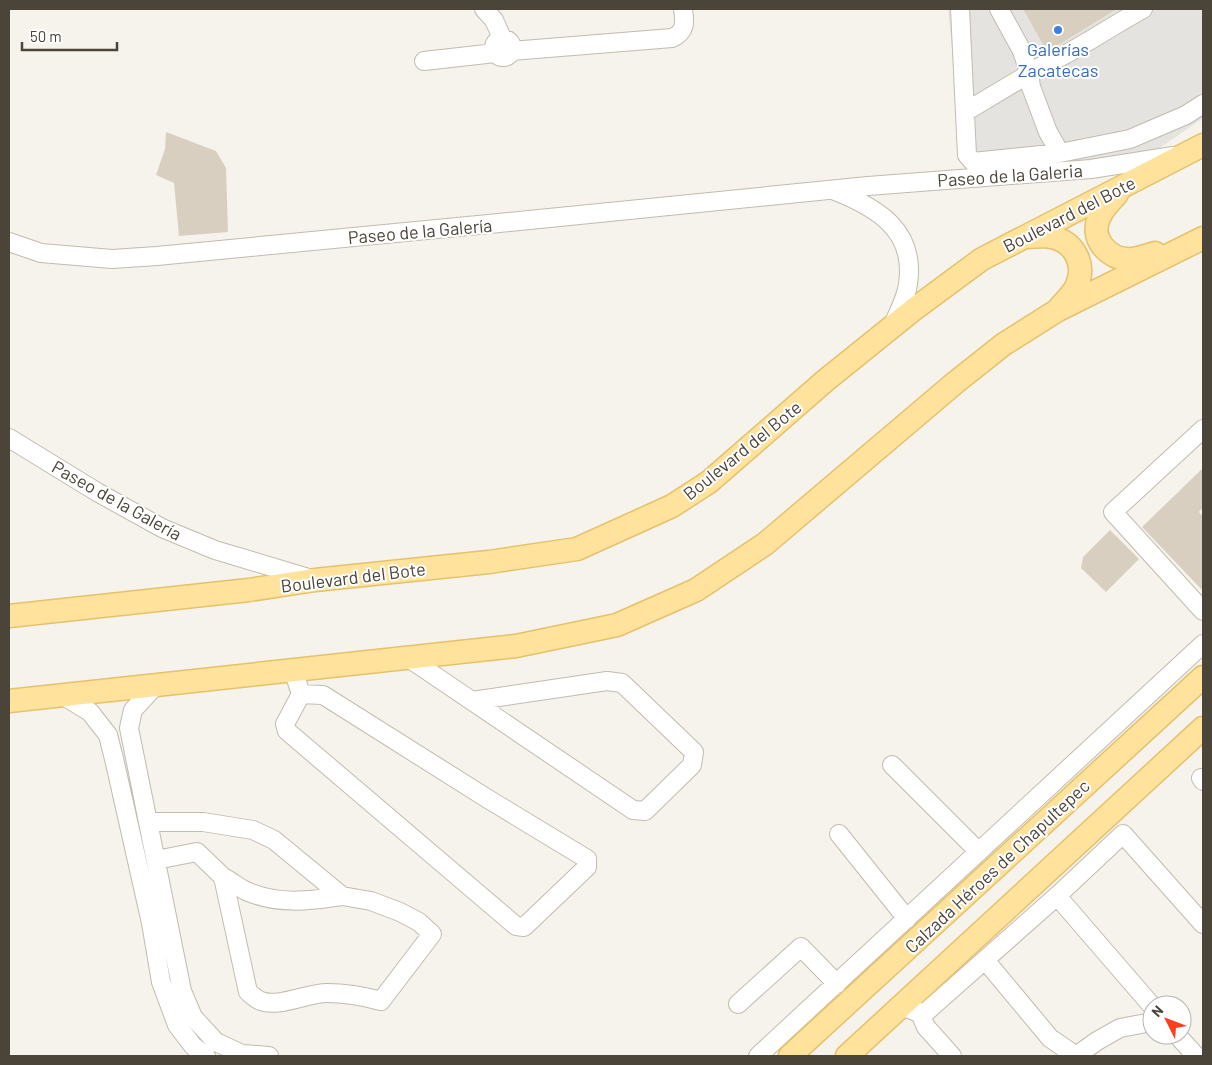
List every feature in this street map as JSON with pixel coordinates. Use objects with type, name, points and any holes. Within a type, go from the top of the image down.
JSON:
[{"type":"main road","name":"Boulevard del Bote","points":[[9,616],[249,590],[315,580],[489,562],[577,549],[672,506],[709,482],[826,380],[982,259],[1197,146]]},
{"type":"main road","points":[[1124,186],[1098,217],[1096,234],[1106,251],[1118,257],[1132,259],[1199,240]]},
{"type":"main road","points":[[1027,236],[1052,237],[1064,242],[1078,256],[1081,273],[1078,285],[1058,310]]},
{"type":"main road","points":[[9,701],[516,646],[617,625],[696,590],[765,544],[956,382],[1004,344],[1058,310],[1199,240]]},
{"type":"main road","name":"Calzada Héroes de Chapultepec","points":[[790,1056],[1203,677]]},
{"type":"main road","points":[[847,1056],[911,1010],[1203,728]]},
{"type":"street","points":[[484,9],[494,20],[503,48]]},
{"type":"street","points":[[424,61],[503,48],[672,38],[681,32],[685,25],[683,9]]},
{"type":"street","points":[[960,9],[967,155],[972,162],[1060,153],[1130,139],[1186,115],[1203,104]]},
{"type":"street","points":[[999,9],[1022,51],[1029,72],[1031,87],[1048,132],[1060,153]]},
{"type":"street","points":[[965,112],[1029,72],[1047,65],[1143,9]]},
{"type":"street","name":"Paseo de la Galeria","points":[[833,190],[1091,169],[1197,146]]},
{"type":"street","points":[[833,190],[862,201],[877,210],[890,222],[904,240],[908,258],[909,283],[892,328]]},
{"type":"street","name":"Paseo de la Galería","points":[[9,242],[41,253],[112,259],[499,224],[833,190]]},
{"type":"street","points":[[1203,430],[1112,512],[1203,611]]},
{"type":"street","name":"Paseo de la Galería","points":[[9,438],[97,492],[162,528],[215,550],[315,580]]},
{"type":"street","points":[[758,1056],[1203,644]]},
{"type":"street","points":[[407,658],[634,810],[645,811],[692,765],[694,752],[622,683],[607,681],[472,701]]},
{"type":"street","points":[[293,670],[301,694],[285,724],[287,732],[516,926],[524,927],[587,867],[587,859],[323,695],[301,694]]},
{"type":"street","points":[[157,684],[132,710],[130,728],[156,860],[161,982],[177,1024],[193,1046],[206,1056]]},
{"type":"street","points":[[62,695],[90,712],[108,735],[124,800],[159,921],[193,1018],[216,1042],[242,1054],[269,1056]]},
{"type":"street","points":[[892,765],[979,852]]},
{"type":"street","points":[[124,800],[144,801]]},
{"type":"street","points":[[149,822],[203,822],[253,830],[274,840],[342,896]]},
{"type":"street","points":[[839,834],[907,919]]},
{"type":"street","points":[[911,1010],[926,1012],[1057,896],[1123,834],[1203,924]]},
{"type":"street","points":[[156,860],[197,852],[223,877],[247,891],[277,900],[304,902],[342,896],[371,901],[400,912],[419,922],[432,934],[381,1002],[352,994],[325,993],[274,1004],[260,1001],[248,992],[223,877]]},
{"type":"street","points":[[1057,896],[1142,995]]},
{"type":"street","points":[[738,1004],[800,947],[837,984]]},
{"type":"street","points":[[985,960],[1050,1038],[1076,1056],[1120,1028],[1142,1024]]},
{"type":"street","points":[[911,1010],[952,1056]]},
{"type":"street","points":[[1186,1045],[1196,1056]]},
{"type":"shaded area","points":[[948,9],[1023,9],[1047,52],[1117,9],[1203,9],[1203,118],[1154,152],[965,177]]},
{"type":"building","name":"Galerías Zacatecas","points":[[1023,9],[1117,9],[1047,52]]},
{"type":"building","points":[[166,132],[216,151],[226,168],[228,232],[179,236],[174,183],[156,175],[165,149]]},
{"type":"building","points":[[1203,468],[1203,507],[1199,512],[1203,517],[1203,591],[1142,527]]},
{"type":"building","points":[[1110,530],[1139,559],[1106,592],[1081,568],[1083,557]]},
{"type":"place","name":"Galerías Zacatecas","points":[[1058,30]]}]
